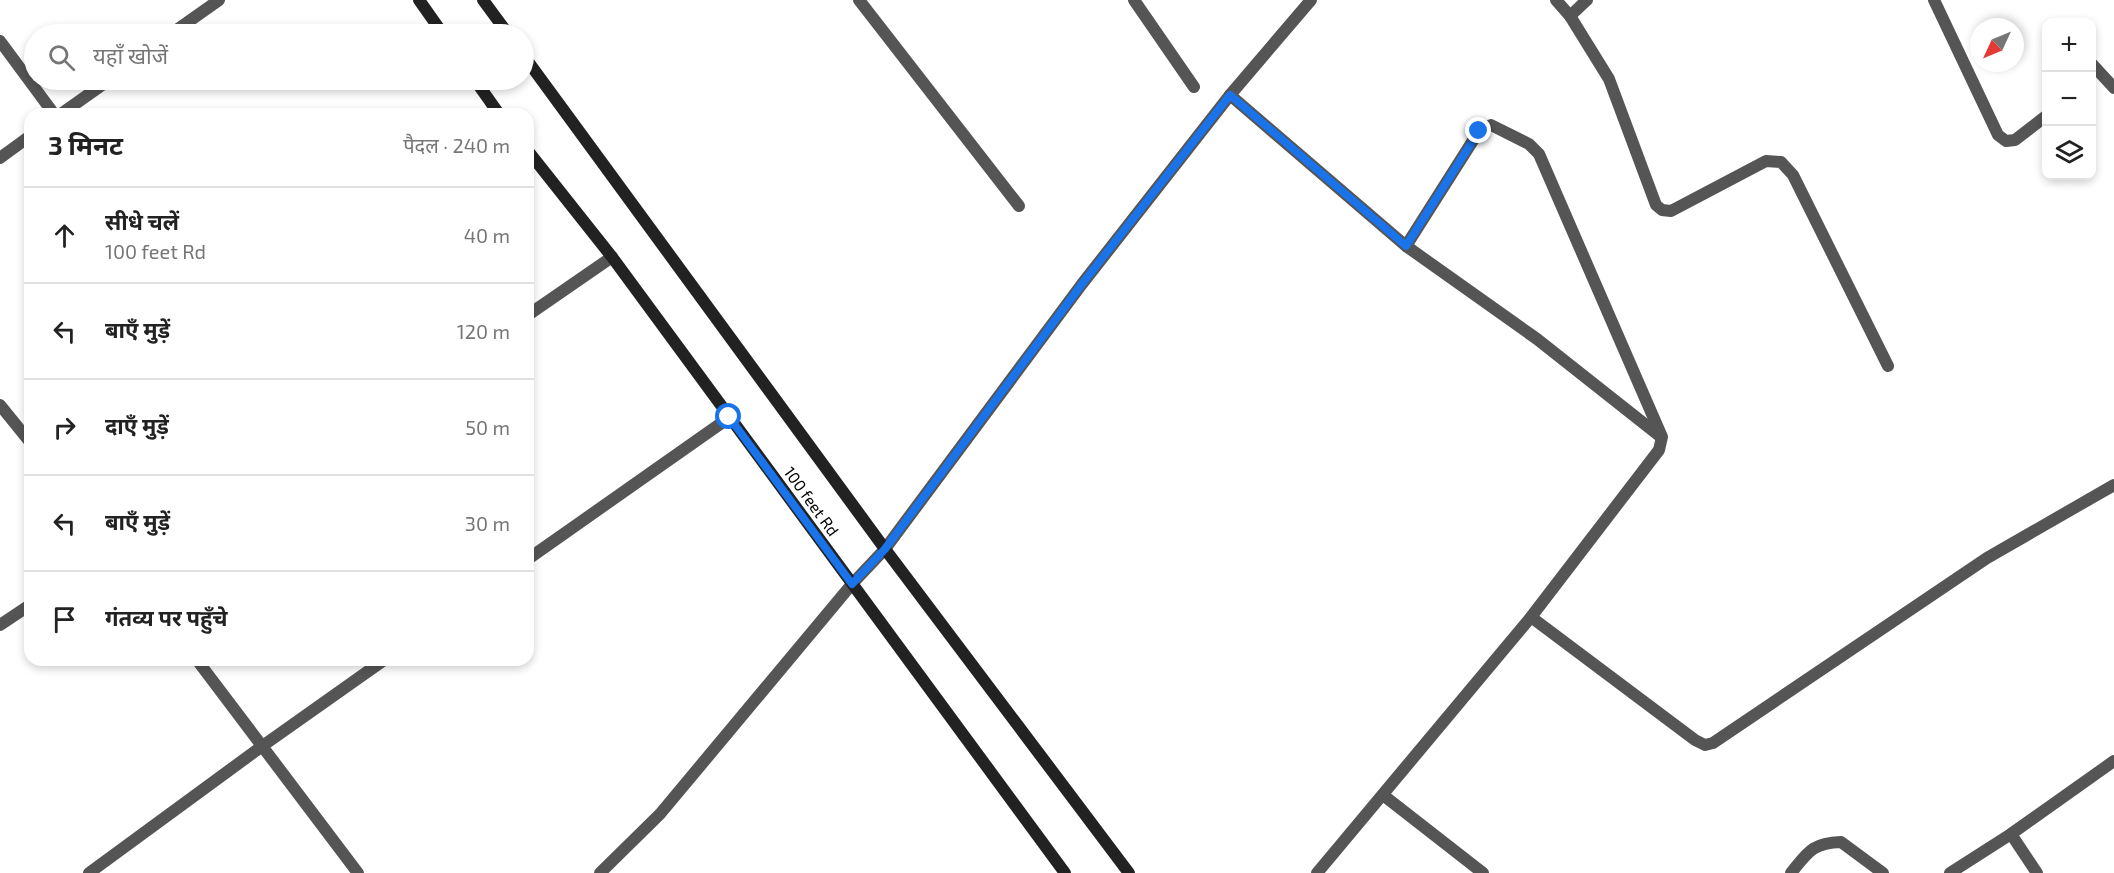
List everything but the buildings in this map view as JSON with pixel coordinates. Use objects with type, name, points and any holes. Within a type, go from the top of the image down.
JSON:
[{"type":"main road","points":[[419,0],[436,24]]},
{"type":"main road","points":[[483,0],[501,24]]},
{"type":"main road","points":[[534,70],[885,549],[1130,873]]},
{"type":"main road","points":[[482,90],[495,108]]},
{"type":"main road","name":"100 feet Rd","points":[[534,159],[612,257],[1065,873]]},
{"type":"street","points":[[185,24],[219,0]]},
{"type":"street","points":[[859,0],[1019,206]]},
{"type":"street","points":[[1134,0],[1194,87]]},
{"type":"street","points":[[600,873],[660,814],[852,584],[885,549],[1082,284],[1230,95],[1311,0]]},
{"type":"street","points":[[1556,0],[1570,16],[1609,80],[1656,205],[1662,210],[1671,210],[1766,161],[1781,162],[1793,175],[1888,366]]},
{"type":"street","points":[[1570,16],[1587,0]]},
{"type":"street","points":[[1934,0],[1998,135],[2006,141],[2015,140],[2042,119]]},
{"type":"street","points":[[0,41],[24,73]]},
{"type":"street","points":[[2096,78],[2114,88]]},
{"type":"street","points":[[36,90],[50,108]]},
{"type":"street","points":[[69,108],[95,90]]},
{"type":"street","points":[[1230,95],[1406,246],[1538,339],[1662,437]]},
{"type":"street","points":[[1317,873],[1531,617],[1659,450],[1662,437],[1539,154],[1529,144],[1491,125],[1479,131],[1406,246]]},
{"type":"street","points":[[0,158],[24,140]]},
{"type":"street","points":[[534,311],[612,257]]},
{"type":"street","points":[[0,405],[24,435]]},
{"type":"street","points":[[534,555],[729,417]]},
{"type":"street","points":[[1531,617],[1695,740],[1706,745],[1713,743],[1987,558],[2114,485]]},
{"type":"street","points":[[0,625],[24,609]]},
{"type":"street","points":[[201,666],[358,873]]},
{"type":"street","points":[[89,873],[376,666]]},
{"type":"street","points":[[1950,873],[2011,834],[2114,762]]},
{"type":"street","points":[[1383,795],[1483,873]]},
{"type":"street","points":[[2011,834],[2037,873]]},
{"type":"street","points":[[1791,873],[1811,849],[1823,843],[1841,842],[1882,873]]},
{"type":"route","points":[[729,417],[852,584],[885,549],[1082,284],[1230,95],[1406,246],[1479,131]]}]
